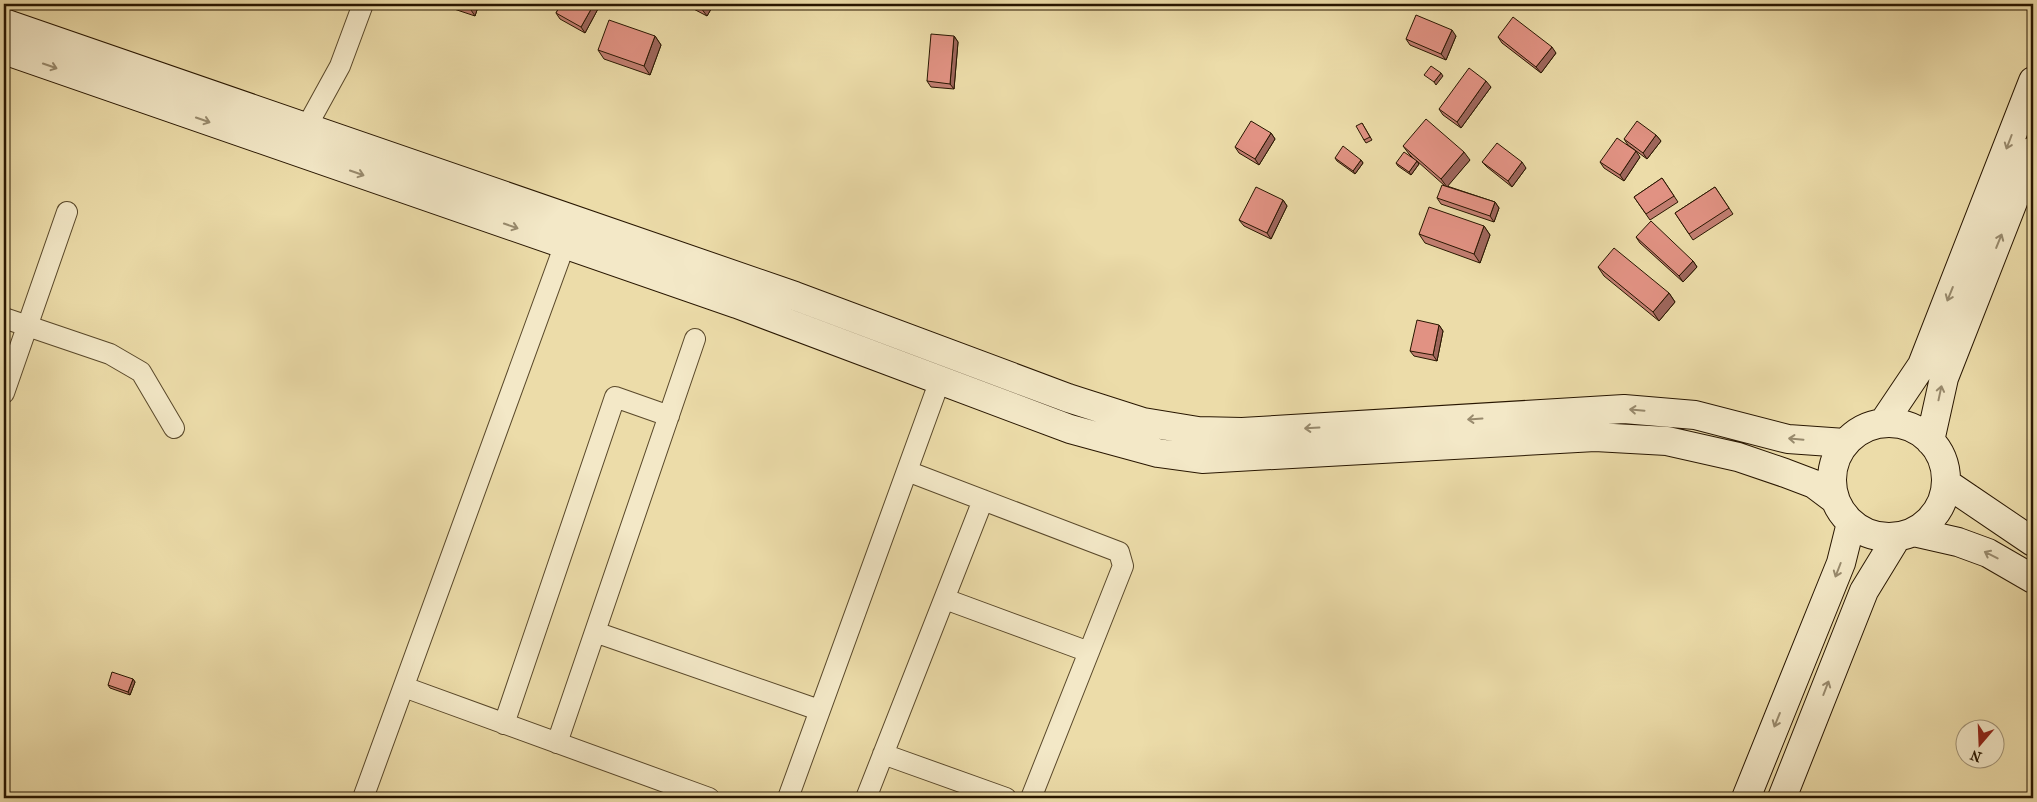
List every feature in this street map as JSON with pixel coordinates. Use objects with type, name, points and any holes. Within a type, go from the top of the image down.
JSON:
[{"type":"street","points":[[307,126],[340,66],[363,4]]},
{"type":"street","points":[[4,23],[795,296],[1068,398],[1143,422],[1198,431],[1242,432],[1624,409],[1695,415],[1788,438],[1845,443]]},
{"type":"street","points":[[4,50],[737,304],[1070,429],[1158,453],[1202,459],[1595,437],[1667,441],[1738,457],[1814,484],[1834,499]]},
{"type":"street","points":[[1883,423],[1922,365],[2033,80]]},
{"type":"street","points":[[1930,441],[1944,378],[2033,151]]},
{"type":"street","points":[[4,394],[68,212]]},
{"type":"street","points":[[363,798],[574,219]]},
{"type":"street","points":[[4,318],[110,354],[141,372],[174,428]]},
{"type":"street","points":[[557,743],[695,339]]},
{"type":"street","points":[[788,798],[940,380]]},
{"type":"street","points":[[504,724],[615,397],[669,416]]},
{"type":"street","points":[[1782,798],[1864,591],[1906,535],[1929,522],[1940,508],[1946,483],[1946,472],[1940,455],[1930,441],[1916,430],[1900,424],[1883,423],[1869,427],[1845,443],[1835,460],[1831,479],[1834,499],[1844,516],[1858,530],[1877,537],[1906,535],[1958,542],[1988,553],[2033,579]]},
{"type":"street","points":[[907,471],[1119,552],[1123,566],[1031,798]]},
{"type":"street","points":[[1946,483],[2033,542]]},
{"type":"street","points":[[866,798],[983,500]]},
{"type":"street","points":[[1746,798],[1840,563],[1851,523]]},
{"type":"street","points":[[945,599],[1089,652]]},
{"type":"street","points":[[595,632],[819,710]]},
{"type":"street","points":[[404,687],[557,743],[661,790],[708,798]]},
{"type":"street","points":[[884,754],[1006,798]]},
{"type":"building","points":[[458,4],[470,4],[469,7]]},
{"type":"building","points":[[561,4],[594,4],[581,27],[556,13]]},
{"type":"building","points":[[693,4],[703,4],[701,8]]},
{"type":"building","points":[[1416,15],[1452,30],[1441,54],[1406,39]]},
{"type":"building","points":[[1513,17],[1552,47],[1536,67],[1498,37]]},
{"type":"building","points":[[609,20],[655,36],[644,66],[598,50]]},
{"type":"building","points":[[931,34],[954,36],[950,84],[927,81]]},
{"type":"building","points":[[1431,66],[1441,73],[1434,82],[1424,75]]},
{"type":"building","points":[[1469,68],[1486,81],[1457,122],[1439,109]]},
{"type":"building","points":[[1426,119],[1464,152],[1441,179],[1403,146]]},
{"type":"building","points":[[1251,121],[1271,133],[1255,159],[1235,147]]},
{"type":"building","points":[[1637,121],[1656,135],[1643,153],[1624,139]]},
{"type":"building","points":[[1362,123],[1370,137],[1364,140],[1356,126]]},
{"type":"building","points":[[1617,138],[1636,151],[1620,175],[1600,162]]},
{"type":"building","points":[[1497,143],[1522,162],[1508,181],[1482,162]]},
{"type":"building","points":[[1343,146],[1361,160],[1353,171],[1335,158]]},
{"type":"building","points":[[1404,152],[1417,161],[1409,172],[1396,163]]},
{"type":"building","points":[[1662,178],[1674,196],[1646,214],[1634,197]]},
{"type":"building","points":[[1442,185],[1495,202],[1490,216],[1437,198]]},
{"type":"building","points":[[1256,187],[1283,200],[1267,233],[1239,220]]},
{"type":"building","points":[[1715,187],[1729,208],[1689,234],[1675,213]]},
{"type":"building","points":[[1429,207],[1484,226],[1474,254],[1419,234]]},
{"type":"building","points":[[1651,221],[1693,261],[1679,276],[1636,237]]},
{"type":"building","points":[[1614,248],[1669,293],[1653,312],[1598,267]]},
{"type":"building","points":[[1417,320],[1439,325],[1433,355],[1410,351]]},
{"type":"building","points":[[112,672],[133,679],[128,692],[108,685]]}]
